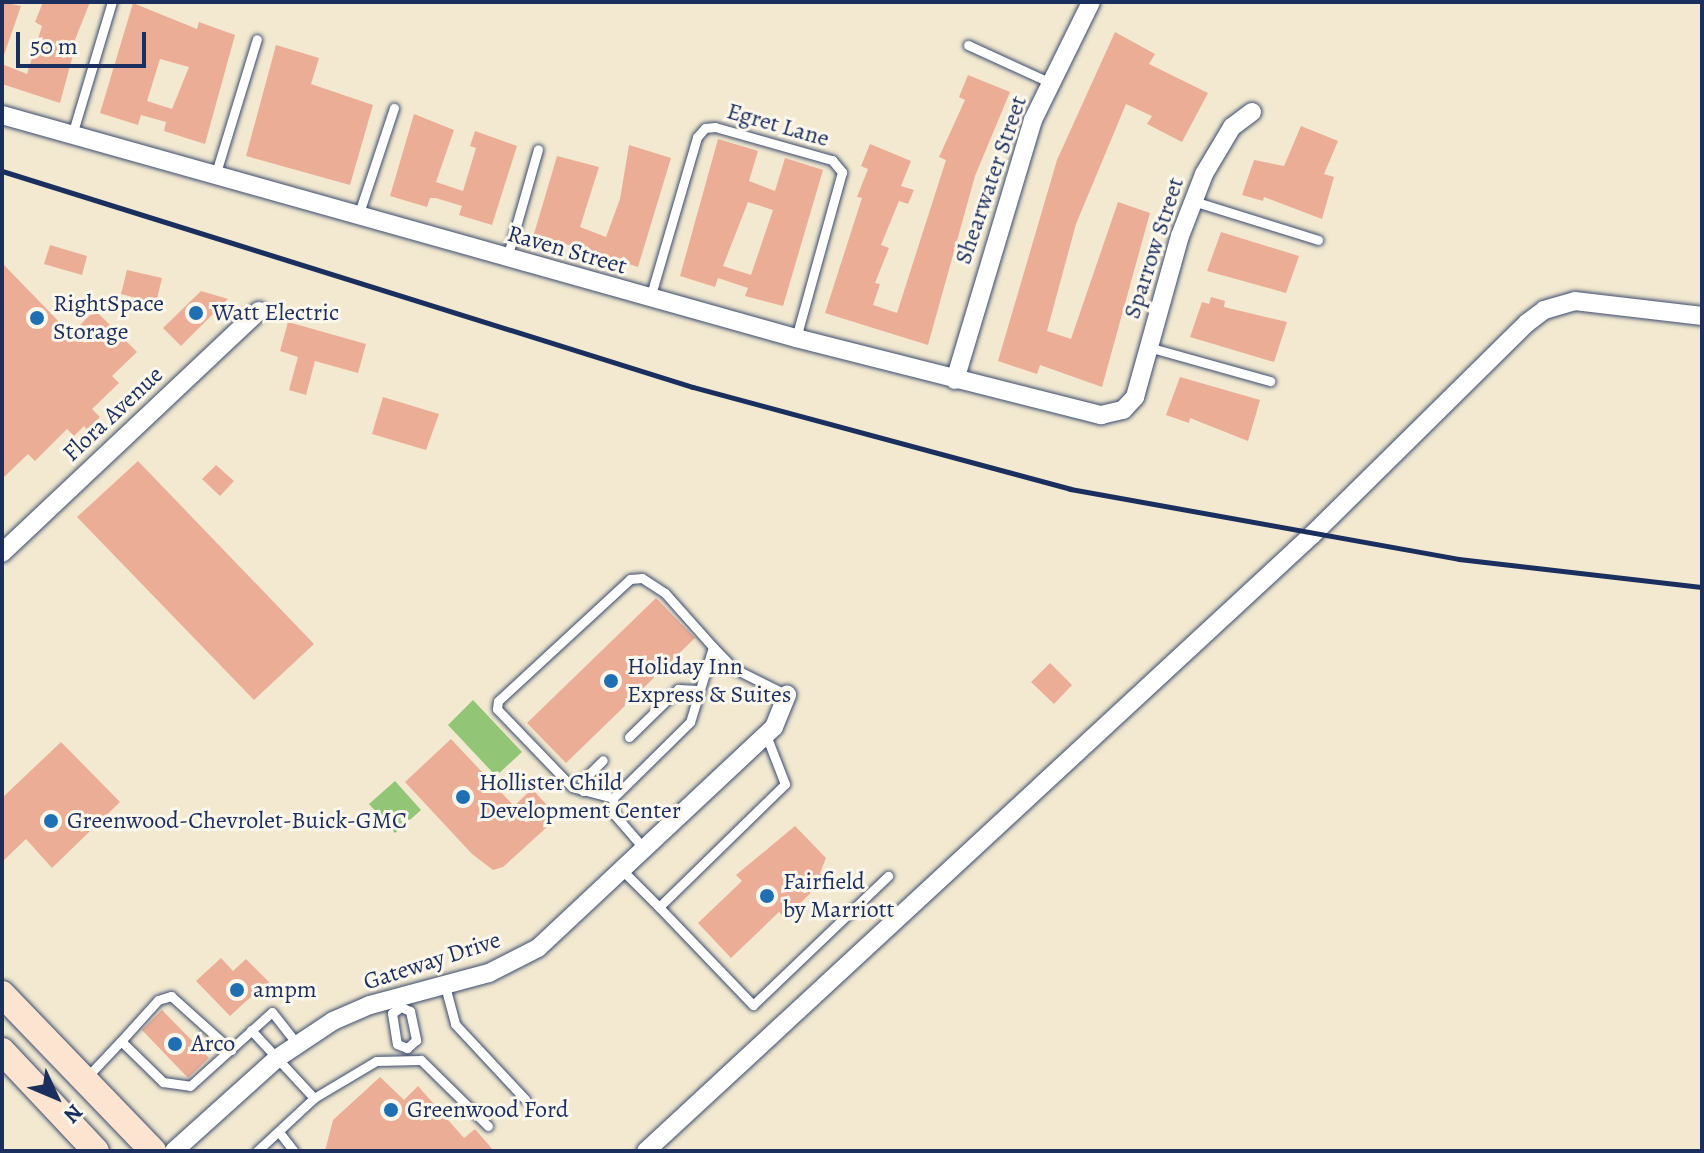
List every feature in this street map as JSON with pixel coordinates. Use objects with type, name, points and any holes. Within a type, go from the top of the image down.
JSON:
[{"type":"main road","points":[[2,994],[153,1151]]},
{"type":"main road","points":[[2,1051],[96,1151]]},
{"type":"street","name":"Shearwater Street","points":[[955,380],[1006,198],[1051,83],[1091,2]]},
{"type":"street","name":"Sparrow Street","points":[[1123,410],[1135,397],[1193,201],[1217,148],[1252,112]]},
{"type":"street","name":"Raven Street","points":[[2,115],[650,298],[955,380],[1101,415],[1123,410]]},
{"type":"street","points":[[646,1151],[1312,535],[1527,323],[1544,310],[1575,301],[1702,316]]},
{"type":"street","name":"Flora Avenue","points":[[2,553],[259,311]]},
{"type":"street","name":"Gateway Drive","points":[[174,1151],[276,1059],[333,1021],[489,973],[538,948],[624,872],[766,735],[787,695]]},
{"type":"lane","points":[[72,135],[112,2]]},
{"type":"lane","points":[[215,176],[257,39]]},
{"type":"lane","points":[[968,45],[1051,83]]},
{"type":"lane","points":[[358,216],[394,108]]},
{"type":"lane","name":"Egret Lane","points":[[650,298],[697,137],[705,128],[715,127],[832,160],[842,172],[796,338]]},
{"type":"lane","points":[[507,258],[538,149]]},
{"type":"lane","points":[[1193,201],[1318,240]]},
{"type":"lane","points":[[1148,347],[1270,381]]},
{"type":"lane","points":[[613,798],[572,787],[497,709],[506,691],[630,579],[655,585],[733,668],[787,695]]},
{"type":"lane","points":[[646,851],[614,814],[613,798],[690,722],[697,690],[713,647]]},
{"type":"lane","points":[[629,737],[678,689],[697,690]]},
{"type":"lane","points":[[659,907],[785,784],[766,735]]},
{"type":"lane","points":[[583,791],[585,778],[603,760]]},
{"type":"lane","points":[[624,872],[753,1005],[888,876]]},
{"type":"lane","points":[[445,986],[455,1024],[525,1099]]},
{"type":"lane","points":[[84,1080],[158,1000],[171,996],[231,1050]]},
{"type":"lane","points":[[400,1002],[410,1011],[416,1040],[407,1048],[397,1044],[392,1013],[400,1002]]},
{"type":"lane","points":[[121,1041],[151,1073],[174,1085],[190,1086],[275,1012],[297,1044]]},
{"type":"lane","points":[[251,1030],[314,1098]]},
{"type":"lane","points":[[407,1048],[408,1060]]},
{"type":"lane","points":[[257,1151],[314,1098],[376,1061],[421,1060],[488,1126]]},
{"type":"lane","points":[[279,1132],[294,1151]]},
{"type":"green space","points":[[473,700],[522,752],[496,776],[448,725]]},
{"type":"green space","points":[[395,781],[421,810],[395,833],[369,804]]},
{"type":"building","points":[[2,2],[21,6],[4,55],[2,54]]},
{"type":"building","points":[[43,2],[90,2],[71,50],[74,51],[60,103],[2,84],[2,64],[27,74],[42,26],[35,22]]},
{"type":"building","points":[[133,3],[197,29],[199,22],[235,35],[205,144],[164,131],[166,122],[141,115],[138,125],[100,113]],"holes":[[[160,59],[189,67],[172,109],[147,101]]]},
{"type":"building","points":[[1115,32],[1155,54],[1149,64],[1208,93],[1182,142],[1147,124],[1152,116],[1126,104],[1076,224],[1047,331],[1071,339],[1118,202],[1150,213],[1102,387],[1040,365],[1037,374],[998,361],[1057,160]]},
{"type":"building","points":[[276,45],[319,58],[311,84],[373,105],[350,185],[246,156]]},
{"type":"building","points":[[968,75],[1010,92],[975,176],[928,345],[825,313],[862,198],[857,197],[868,169],[861,166],[870,144],[911,161],[901,186],[914,190],[908,204],[899,201],[881,245],[889,248],[875,283],[880,284],[873,305],[897,313],[946,160],[939,157],[965,100],[959,97]]},
{"type":"building","points":[[414,114],[454,130],[436,182],[463,191],[476,148],[470,146],[475,131],[517,146],[492,225],[459,215],[462,206],[436,198],[430,198],[427,207],[390,196]]},
{"type":"building","points":[[1301,126],[1338,141],[1324,174],[1334,177],[1322,219],[1264,197],[1263,201],[1242,195],[1254,160],[1284,166]]},
{"type":"building","points":[[718,139],[758,151],[749,181],[775,191],[785,158],[823,170],[783,306],[745,296],[748,288],[718,278],[715,287],[680,276]],"holes":[[[748,202],[773,210],[751,275],[723,266]]]},
{"type":"building","points":[[629,145],[671,158],[638,267],[534,234],[557,156],[599,167],[580,227],[606,237],[620,199]]},
{"type":"building","points":[[1221,232],[1299,256],[1286,293],[1207,271]]},
{"type":"building","points":[[50,245],[87,256],[82,275],[44,264]]},
{"type":"building","name":"RightSpace Storage","points":[[2,263],[71,334],[95,310],[137,352],[112,376],[119,383],[92,409],[100,417],[87,430],[84,426],[74,436],[67,429],[35,461],[28,454],[2,479]]},
{"type":"building","points":[[127,270],[162,278],[156,303],[121,294]]},
{"type":"building","name":"Watt Electric","points":[[201,291],[228,299],[181,346],[163,328]]},
{"type":"building","points":[[1211,297],[1225,301],[1224,307],[1287,322],[1274,362],[1190,337],[1202,302],[1209,304]]},
{"type":"building","points":[[288,322],[366,344],[358,373],[315,361],[306,395],[289,390],[298,357],[280,351]]},
{"type":"building","points":[[1180,377],[1260,400],[1248,441],[1190,418],[1189,423],[1166,415]]},
{"type":"building","points":[[383,397],[439,414],[426,450],[372,434]]},
{"type":"building","points":[[138,461],[314,644],[254,700],[77,517]]},
{"type":"building","points":[[216,465],[234,481],[220,496],[202,479]]},
{"type":"building","name":"Holiday Inn Express & Suites","points":[[656,598],[695,638],[566,763],[527,723]]},
{"type":"building","points":[[1050,663],[1072,685],[1054,704],[1031,682]]},
{"type":"building","name":"Hollister Child Development Center","points":[[451,739],[514,806],[532,789],[558,817],[503,867],[493,870],[472,854],[405,782]]},
{"type":"building","name":"Greenwood-Chevrolet-Buick-GMC","points":[[61,742],[120,802],[52,868],[26,839],[2,862],[2,798]]},
{"type":"building","name":"Fairfield by Marriott","points":[[795,826],[826,858],[820,873],[825,879],[785,918],[779,912],[731,958],[698,923],[742,881],[736,875]]},
{"type":"building","name":"ampm","points":[[221,958],[233,971],[246,959],[273,986],[258,1000],[253,995],[230,1016],[196,981]]},
{"type":"building","name":"Arco","points":[[162,1010],[209,1058],[188,1078],[142,1030]]},
{"type":"building","name":"Greenwood Ford","points":[[380,1077],[404,1100],[418,1086],[464,1138],[475,1129],[494,1151],[325,1151],[333,1120]]},
{"type":"railway","points":[[2,171],[693,387],[1070,489],[1459,559],[1702,587]]},
{"type":"place","name":"Watt Electric","points":[[196,313]]},
{"type":"place","name":"RightSpace Storage","points":[[37,318]]},
{"type":"place","name":"Holiday Inn Express & Suites","points":[[611,681]]},
{"type":"place","name":"Hollister Child Development Center","points":[[463,797]]},
{"type":"place","name":"Greenwood-Chevrolet-Buick-GMC","points":[[51,821]]},
{"type":"place","name":"Fairfield by Marriott","points":[[767,896]]},
{"type":"place","name":"ampm","points":[[237,990]]},
{"type":"place","name":"Arco","points":[[175,1044]]},
{"type":"place","name":"Greenwood Ford","points":[[391,1110]]}]
